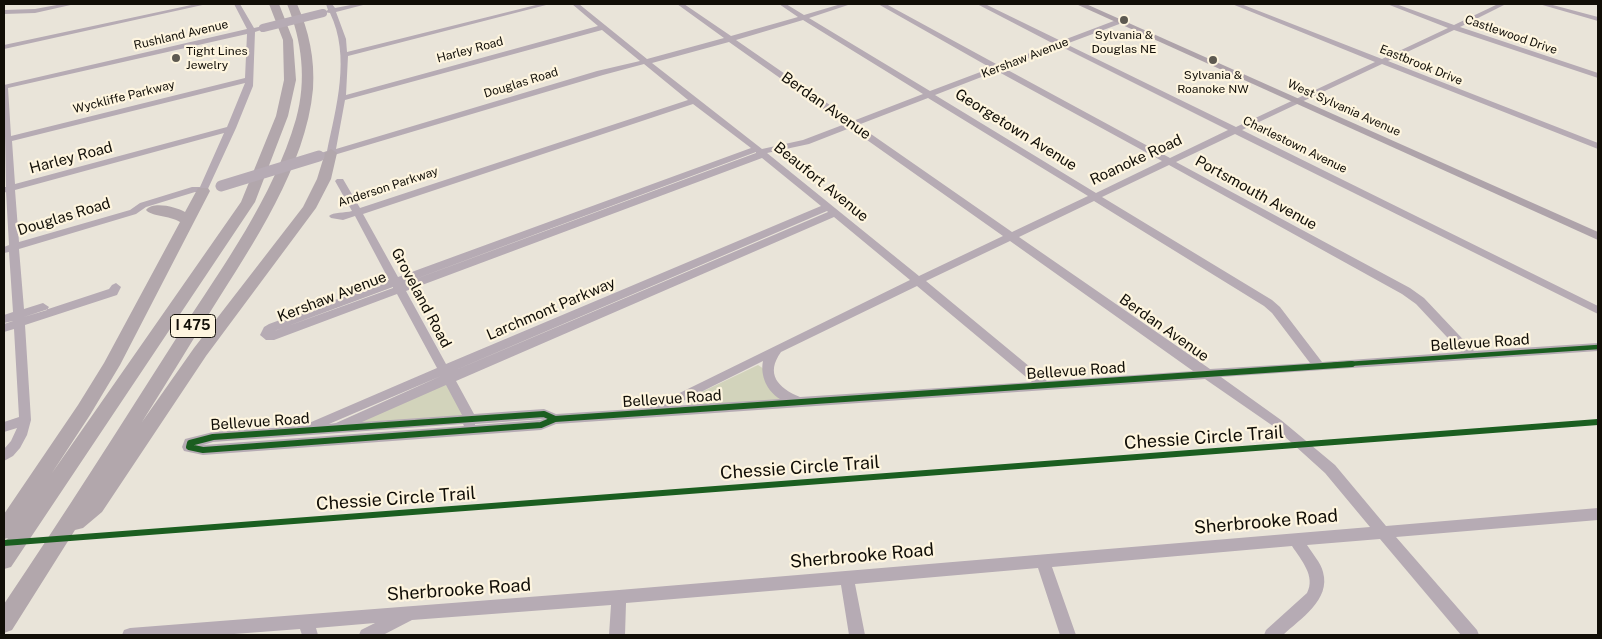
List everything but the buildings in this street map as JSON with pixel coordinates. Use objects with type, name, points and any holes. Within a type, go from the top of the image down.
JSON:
[{"type":"highway","name":"I 475","points":[[4,560],[248,202],[282,116],[290,80],[288,40],[274,4]]},
{"type":"highway","name":"I 475","points":[[4,623],[63,533],[272,198],[302,117],[307,90],[307,49],[301,26],[292,4]]},
{"type":"highway","points":[[63,533],[95,506],[200,352],[309,208],[324,178],[325,155]]},
{"type":"highway","points":[[4,530],[73,426],[111,364],[150,294],[203,191]]},
{"type":"highway","points":[[153,210],[174,212],[187,220]]},
{"type":"main road","name":"West Sylvania Avenue","points":[[1080,4],[1598,236]]},
{"type":"street","points":[[4,12],[35,11],[72,4]]},
{"type":"street","points":[[4,47],[204,4]]},
{"type":"street","points":[[203,191],[249,86],[251,30],[236,4]]},
{"type":"street","name":"Rushland Avenue","points":[[4,87],[262,28],[323,13],[331,7],[364,4]]},
{"type":"street","points":[[344,52],[532,4]]},
{"type":"street","points":[[344,52],[547,4]]},
{"type":"street","name":"Beaufort Avenue","points":[[575,4],[832,210],[1046,386]]},
{"type":"street","name":"Berdan Avenue","points":[[680,4],[1289,433],[1330,469],[1436,597],[1471,635]]},
{"type":"street","name":"Georgetown Avenue","points":[[782,4],[1273,306],[1319,366]]},
{"type":"street","name":"Douglas Road","points":[[10,248],[133,212],[153,210],[192,198],[203,191],[600,73],[730,39],[848,4]]},
{"type":"street","name":"Portsmouth Avenue","points":[[881,4],[1412,294],[1471,356]]},
{"type":"street","name":"Charlestown Avenue","points":[[980,4],[1598,310]]},
{"type":"street","name":"Eastbrook Drive","points":[[1236,4],[1598,146]]},
{"type":"street","name":"Castlewood Drive","points":[[1390,4],[1453,28],[1598,76]]},
{"type":"street","name":"Roanoke Road","points":[[648,413],[917,280],[1238,131],[1503,4]]},
{"type":"street","points":[[1542,4],[1598,19]]},
{"type":"street","points":[[325,155],[342,98],[344,52],[331,7]]},
{"type":"street","name":"Kershaw Avenue","points":[[397,285],[279,334],[266,335],[268,330],[273,327],[397,285],[760,152],[792,146],[1120,21]]},
{"type":"street","name":"Harley Road","points":[[342,98],[603,27]]},
{"type":"street","name":"Wyckliffe Parkway","points":[[5,138],[250,76]]},
{"type":"street","points":[[4,87],[10,248],[19,318],[25,420],[18,442],[4,456]]},
{"type":"street","name":"Anderson Parkway","points":[[356,209],[692,99]]},
{"type":"street","name":"Harley Road","points":[[8,189],[232,128]]},
{"type":"street","name":"Groveland Road","points":[[340,181],[445,375],[469,424]]},
{"type":"street","name":"Douglas Road","points":[[133,212],[143,205],[195,190],[203,191]]},
{"type":"street","name":"Larchmont Parkway","points":[[295,438],[832,210]]},
{"type":"street","points":[[4,319],[19,318],[108,294],[113,292],[116,287],[100,288],[19,318],[4,328]]},
{"type":"street","name":"Roanoke Road","points":[[783,345],[772,354],[768,361],[769,377],[780,392],[801,403]]},
{"type":"street","name":"Bellevue Road","points":[[295,438],[213,437],[195,440],[190,443],[189,448],[203,450],[295,438],[469,424],[541,425],[555,418],[801,403],[1598,346]]},
{"type":"street","points":[[1241,398],[1236,392],[1235,387],[1238,377],[1242,372]]},
{"type":"street","name":"Larchmont Parkway","points":[[331,435],[445,375]]},
{"type":"street","points":[[4,428],[25,420]]},
{"type":"street","name":"Sherbrooke Road","points":[[130,635],[308,628],[411,613],[619,598],[1598,514]]},
{"type":"street","points":[[1272,635],[1312,598],[1318,587],[1316,572],[1296,540]]},
{"type":"street","points":[[1044,561],[1068,635]]},
{"type":"street","points":[[847,578],[857,635]]},
{"type":"street","points":[[617,635],[619,598]]},
{"type":"street","points":[[368,635],[411,613]]},
{"type":"green space","points":[[758,365],[764,369],[783,401],[689,406],[686,402],[687,399]]},
{"type":"green space","points":[[445,381],[466,417],[362,424],[360,420]]},
{"type":"cycle path","points":[[555,419],[544,414],[213,437],[190,443],[189,447],[203,450],[541,425],[555,419],[1598,347]]},
{"type":"cycle path","name":"Chessie Circle Trail","points":[[4,543],[1598,422]]},
{"type":"place","name":"Sylvania & Douglas NE","points":[[1124,20]]},
{"type":"place","name":"Tight Lines Jewelry","points":[[176,58]]},
{"type":"place","name":"Sylvania & Roanoke NW","points":[[1213,60]]}]
